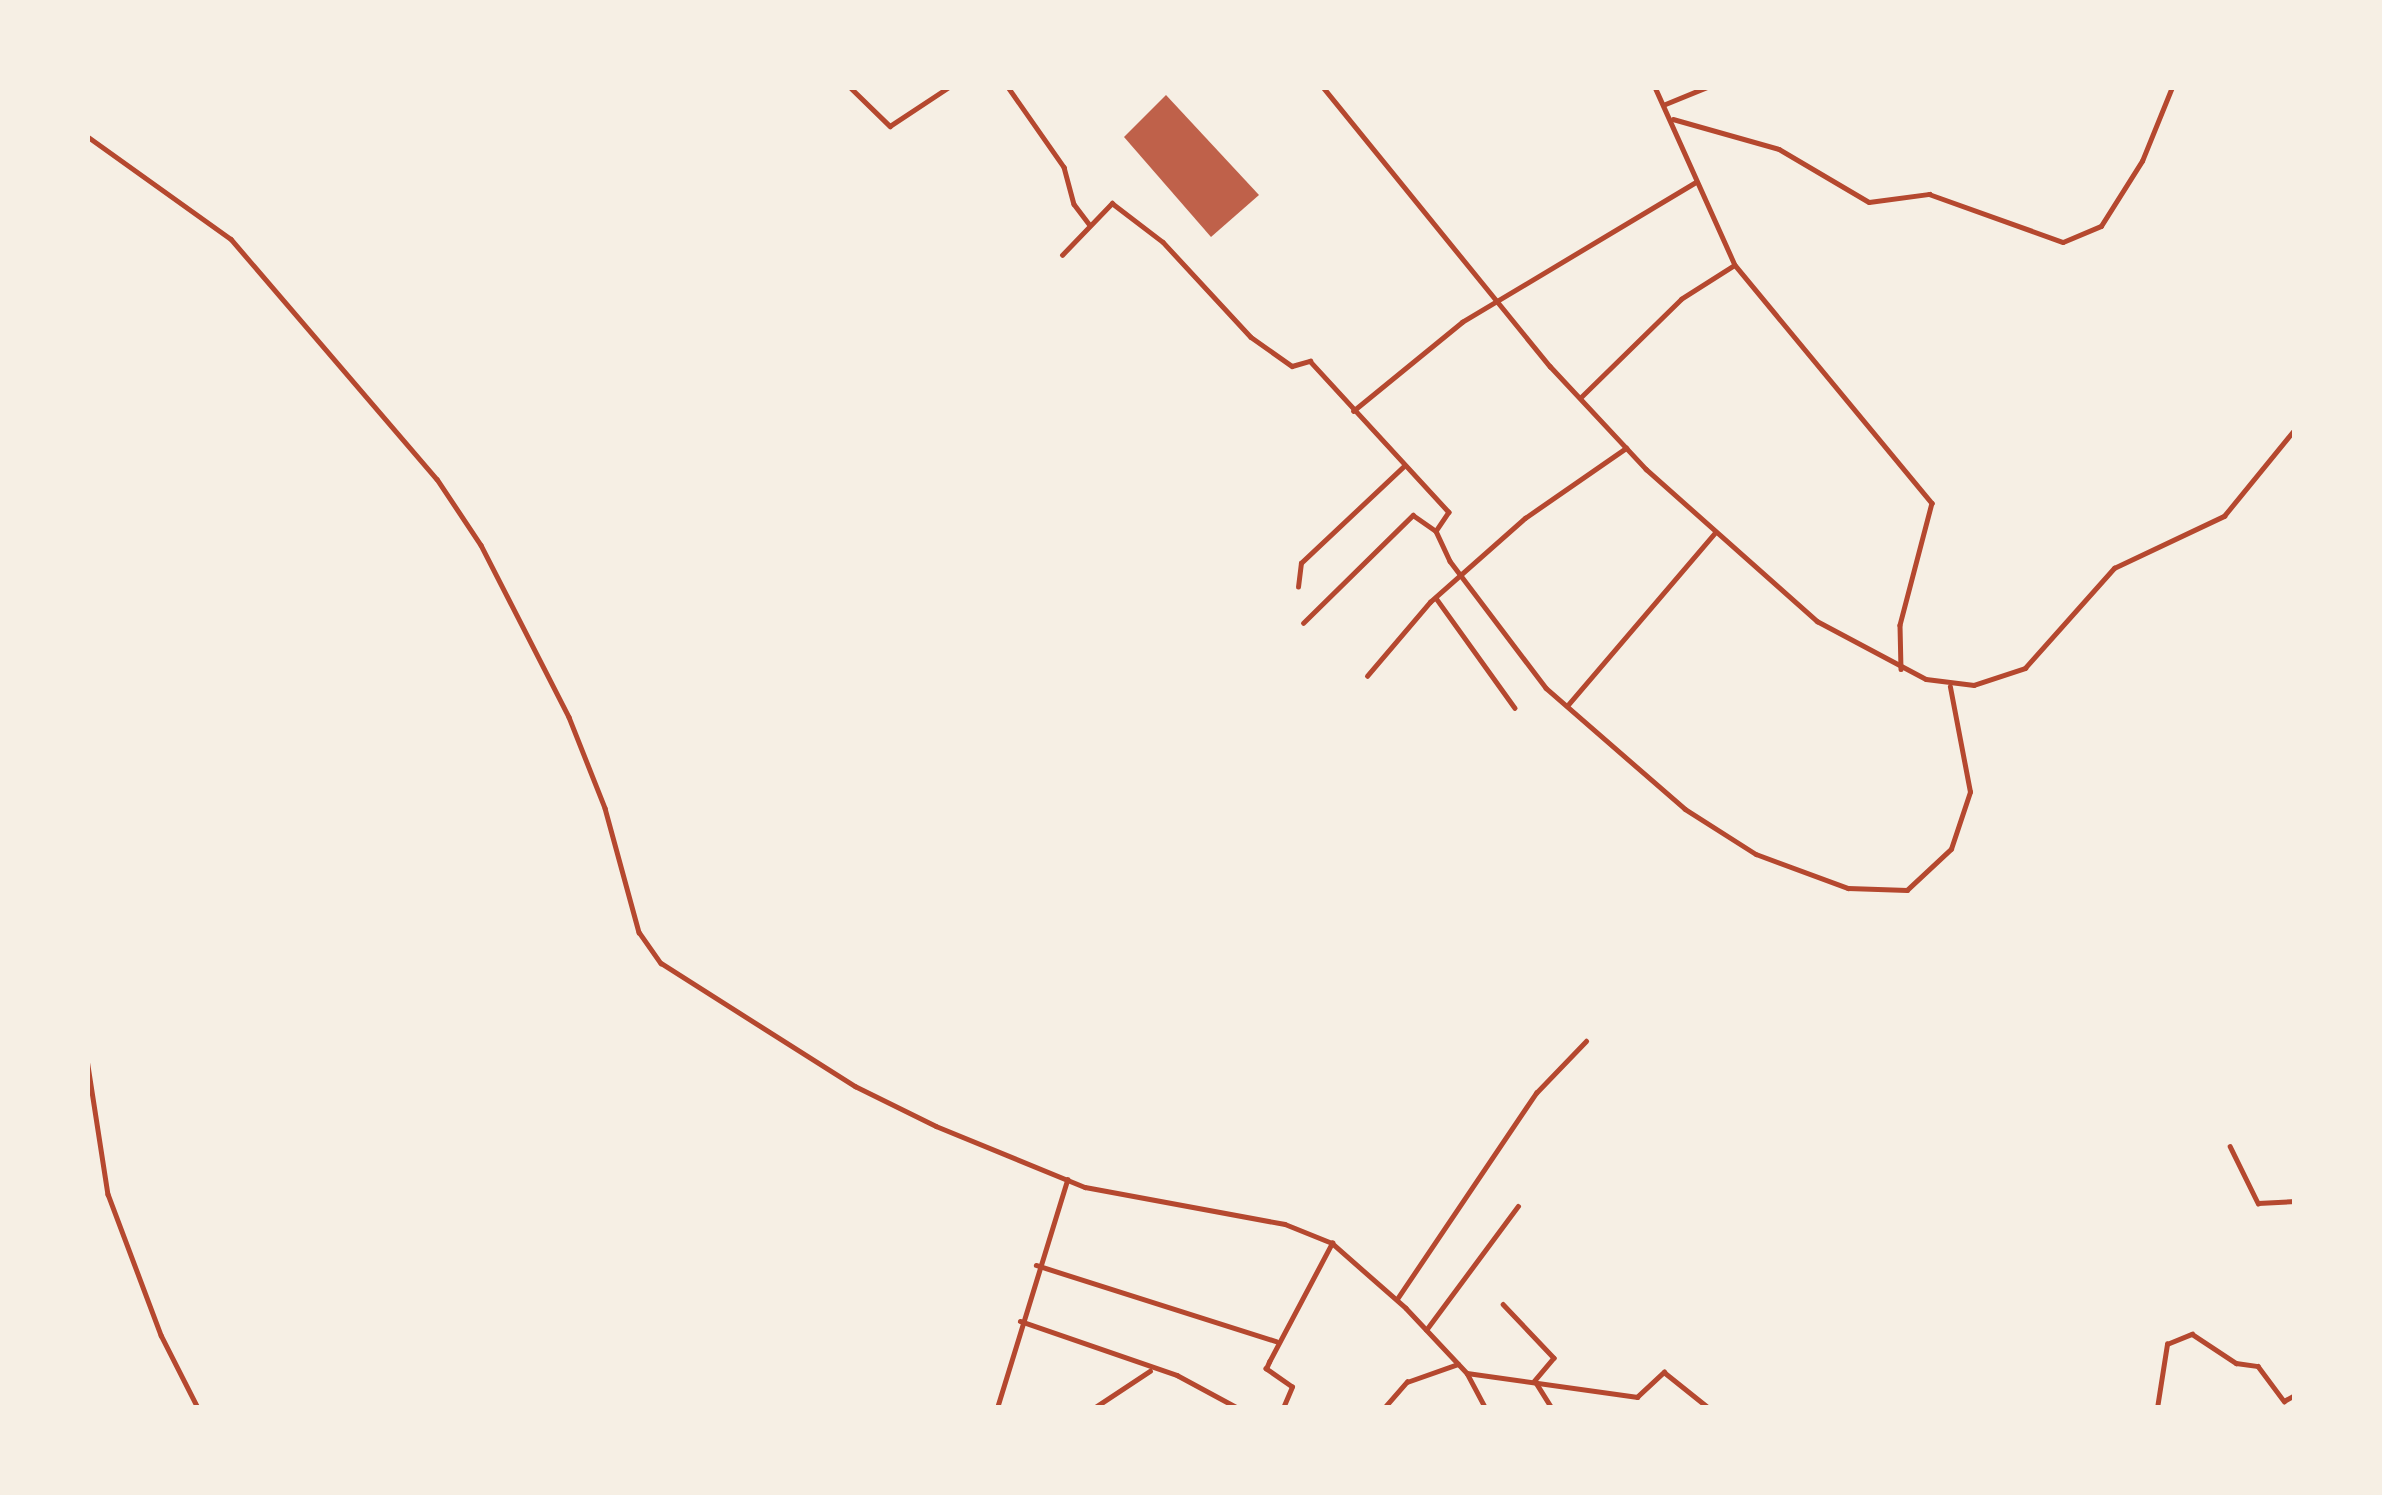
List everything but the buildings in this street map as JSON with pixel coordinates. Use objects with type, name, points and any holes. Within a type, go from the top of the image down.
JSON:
[{"type":"street","points":[[850,87],[890,126],[949,87]]},
{"type":"street","points":[[1008,87],[1064,167],[1074,204],[1089,224]]},
{"type":"street","points":[[1323,87],[1496,299],[1626,448],[1816,621],[1901,670],[1950,687],[1996,682],[2025,668],[2114,568],[2224,516],[2295,429]]},
{"type":"street","points":[[1655,87],[1735,265],[1932,503],[1900,625],[1901,670]]},
{"type":"street","points":[[1663,105],[1707,87]]},
{"type":"street","points":[[1671,118],[1779,149],[1869,202],[1929,194],[2063,242],[2102,226],[2142,160],[2172,87]]},
{"type":"street","points":[[87,136],[231,239],[437,478],[481,545],[568,717],[648,950],[855,1086],[1067,1180],[1142,1202],[1285,1224],[1332,1243],[1397,1299],[1467,1373],[1486,1408]]},
{"type":"street","points":[[1353,411],[1496,299],[1696,182]]},
{"type":"street","points":[[1062,255],[1109,203],[1122,208],[1226,315],[1286,363],[1310,362],[1403,467],[1450,512],[1436,531]]},
{"type":"street","points":[[1580,398],[1682,299],[1735,265]]},
{"type":"street","points":[[1367,676],[1436,598],[1525,518],[1626,448]]},
{"type":"street","points":[[1298,587],[1301,563],[1403,467]]},
{"type":"street","points":[[1303,623],[1414,514],[1436,531],[1460,579],[1567,706],[1711,828],[1792,870],[1881,893],[1906,890],[1951,849],[1960,825],[1970,792],[1950,687]]},
{"type":"street","points":[[1567,706],[1715,533]]},
{"type":"street","points":[[1436,598],[1515,709]]},
{"type":"street","points":[[1397,1299],[1536,1093],[1586,1041]]},
{"type":"street","points":[[87,1059],[108,1194],[161,1336],[199,1408]]},
{"type":"street","points":[[2230,1146],[2258,1203],[2295,1201]]},
{"type":"street","points":[[997,1408],[1036,1265],[1067,1180]]},
{"type":"street","points":[[1426,1330],[1518,1206]]},
{"type":"street","points":[[1283,1408],[1292,1387],[1266,1369],[1276,1341],[1332,1243]]},
{"type":"street","points":[[1036,1265],[1276,1341]]},
{"type":"street","points":[[1503,1304],[1555,1358],[1535,1381]]},
{"type":"street","points":[[1021,1321],[1150,1371],[1177,1375],[1238,1408]]},
{"type":"street","points":[[2158,1408],[2168,1344],[2192,1334],[2236,1363],[2258,1366],[2284,1401],[2295,1395]]},
{"type":"street","points":[[1384,1408],[1407,1382],[1457,1364]]},
{"type":"street","points":[[1094,1408],[1150,1371]]},
{"type":"street","points":[[1467,1373],[1637,1397],[1664,1372],[1709,1408]]},
{"type":"street","points":[[1535,1381],[1552,1408]]}]
